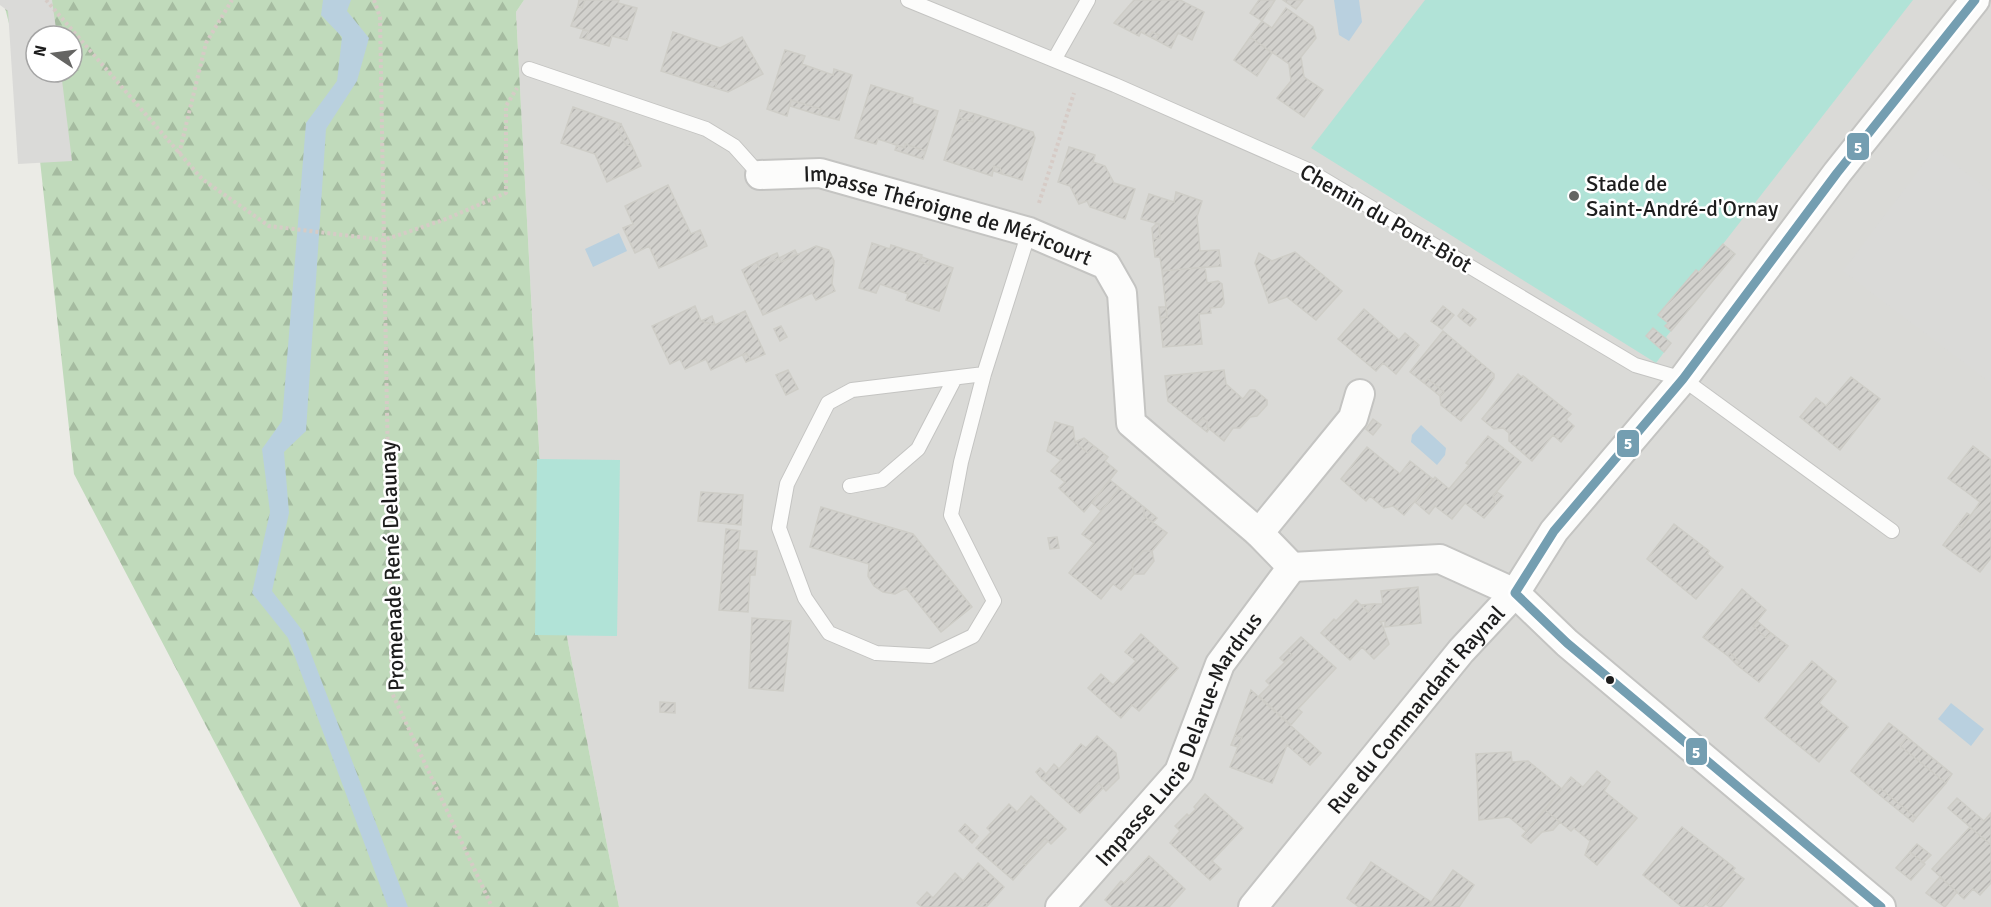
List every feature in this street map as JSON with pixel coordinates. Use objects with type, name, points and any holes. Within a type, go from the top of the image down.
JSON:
[{"type":"street","name":"Rue du Commandant Raynal","points":[[1254,906],[1461,651],[1515,594],[1554,531],[1683,379],[1965,4]]},
{"type":"street","name":"Impasse Théroigne de Méricourt","points":[[760,175],[820,173],[1029,232],[1106,265],[1122,293],[1131,423],[1258,533],[1292,567]]},
{"type":"street","points":[[1258,533],[1353,418],[1360,394]]},
{"type":"street","points":[[1292,567],[1440,559],[1515,594],[1567,643],[1881,907]]},
{"type":"street","name":"Impasse Lucie Delarue-Mardrus","points":[[1060,907],[1179,772],[1220,664],[1292,567]]},
{"type":"lane","name":"Chemin du Pont-Biot","points":[[908,0],[1081,71],[1308,170],[1635,365],[1683,379],[1893,531]]},
{"type":"lane","points":[[1054,60],[1088,0]]},
{"type":"lane","name":"Impasse Théroigne de Méricourt","points":[[529,69],[706,129],[734,146],[760,175]]},
{"type":"lane","points":[[984,374],[852,390],[828,403],[787,484],[779,528],[805,598],[829,633],[876,653],[931,656],[973,636],[994,601],[951,515],[961,462],[984,374],[1029,232]]},
{"type":"lane","points":[[850,486],[882,480],[918,449],[955,378]]},
{"type":"path","points":[[46,0],[202,179],[269,226],[384,240],[446,219],[506,193],[506,106],[529,69]]},
{"type":"path","points":[[179,155],[206,43],[232,0]]},
{"type":"path","name":"Promenade René Delaunay","points":[[374,0],[380,17],[392,693],[492,907]]},
{"type":"path","points":[[1029,232],[1081,71]]},
{"type":"shaded area","points":[[0,0],[52,0],[55,24],[24,24],[24,84],[62,84],[72,161],[18,164],[8,11],[0,5]]},
{"type":"shaded area","points":[[323,0],[351,0],[347,11],[369,38],[357,81],[326,129],[306,431],[284,452],[289,513],[272,591],[302,630],[408,907],[388,907],[288,638],[252,593],[270,512],[262,449],[282,421],[306,123],[337,81],[342,37],[321,15]]},
{"type":"shaded area","points":[[524,0],[1991,0],[1991,907],[619,907],[567,637],[546,543],[516,12]]},
{"type":"shaded area","points":[[1334,0],[1359,0],[1362,22],[1349,41],[1339,35]]},
{"type":"shaded area","name":"Stade de Saint-André-d'Ornay","points":[[1425,0],[1913,0],[1723,244],[1735,254],[1666,337],[1671,343],[1656,363],[1311,148]]},
{"type":"shaded area","points":[[1935,149],[1991,192],[1991,383],[1843,271]]},
{"type":"shaded area","points":[[619,233],[627,251],[593,267],[585,249]]},
{"type":"shaded area","points":[[1421,425],[1446,448],[1445,455],[1437,465],[1411,442],[1412,435]]},
{"type":"shaded area","points":[[537,459],[620,460],[617,636],[535,635]]},
{"type":"shaded area","points":[[1951,703],[1984,729],[1971,746],[1938,719]]},
{"type":"green space","points":[[3,0],[524,0],[516,12],[546,543],[567,637],[619,907],[301,907],[74,474],[37,133],[24,84],[84,84],[84,24],[24,24],[24,82]]},
{"type":"building","points":[[579,0],[585,0],[582,8],[578,6]]},
{"type":"building","points":[[585,0],[619,0],[618,3],[637,8],[627,40],[612,36],[609,46],[585,39],[589,31],[571,26],[578,6],[582,8]]},
{"type":"building","points":[[1134,0],[1180,0],[1204,12],[1192,40],[1178,33],[1171,48],[1156,40],[1159,35],[1152,32],[1150,37],[1141,32],[1139,36],[1114,23]]},
{"type":"building","points":[[1259,0],[1275,0],[1262,21],[1250,13]]},
{"type":"building","points":[[1283,0],[1303,0],[1296,9]]},
{"type":"building","points":[[1286,8],[1313,27],[1316,38],[1301,57],[1304,77],[1323,90],[1304,117],[1277,98],[1291,81],[1289,64],[1250,37],[1262,21],[1272,28]]},
{"type":"building","points":[[583,30],[589,31],[585,39],[580,38]]},
{"type":"building","points":[[673,32],[720,48],[742,37],[763,74],[728,92],[715,88],[717,82],[707,79],[705,85],[661,71]]},
{"type":"building","points":[[1152,32],[1159,35],[1156,40],[1150,37]]},
{"type":"building","points":[[1250,37],[1272,53],[1257,76],[1234,60]]},
{"type":"building","points":[[785,50],[805,56],[802,64],[833,75],[834,69],[852,75],[839,120],[819,115],[821,109],[791,100],[787,116],[767,109]]},
{"type":"building","points":[[707,79],[717,82],[715,88],[705,85]]},
{"type":"building","points":[[871,85],[913,98],[912,103],[938,111],[926,151],[905,144],[905,148],[878,139],[876,144],[855,138]]},
{"type":"building","points":[[791,100],[821,109],[819,115],[790,106]]},
{"type":"building","points":[[573,107],[621,124],[618,129],[626,145],[632,146],[641,166],[607,182],[595,154],[561,143]]},
{"type":"building","points":[[960,110],[975,114],[973,122],[958,117]]},
{"type":"building","points":[[975,114],[1033,132],[1035,138],[1022,180],[1002,174],[1000,168],[994,166],[992,176],[944,160],[958,117],[973,122]]},
{"type":"building","points":[[621,124],[632,146],[626,145],[618,129]]},
{"type":"building","points":[[905,144],[926,151],[923,159],[895,150],[897,145],[905,148]]},
{"type":"building","points":[[1069,147],[1095,155],[1093,162],[1105,166],[1114,183],[1135,189],[1125,219],[1090,207],[1087,201],[1079,204],[1070,186],[1058,182]]},
{"type":"building","points":[[994,166],[1000,168],[1002,174],[994,171]]},
{"type":"building","points":[[668,185],[691,234],[700,230],[707,246],[659,268],[649,246],[635,253],[623,228],[633,224],[625,206]]},
{"type":"building","points":[[1176,192],[1202,201],[1197,217],[1200,251],[1219,250],[1221,266],[1162,271],[1160,257],[1155,257],[1153,239],[1160,238],[1159,224],[1141,219],[1149,194],[1174,202]]},
{"type":"building","points":[[1159,224],[1160,238],[1153,239],[1152,228]]},
{"type":"building","points":[[872,243],[890,249],[891,245],[922,255],[919,261],[929,265],[930,260],[953,268],[939,311],[906,300],[908,294],[880,284],[876,293],[859,288]]},
{"type":"building","points":[[1723,244],[1735,254],[1671,331],[1665,326],[1668,323],[1658,315],[1696,270],[1699,272]]},
{"type":"building","points":[[816,246],[829,250],[834,261],[832,284],[835,291],[816,300],[812,293],[763,315],[742,270],[757,262],[759,268],[779,258],[781,262]]},
{"type":"building","points":[[795,250],[797,254],[781,262],[779,258]]},
{"type":"building","points":[[1295,252],[1342,291],[1316,320],[1287,297],[1269,303],[1255,263],[1259,253],[1272,261]]},
{"type":"building","points":[[777,253],[779,258],[759,268],[757,262]]},
{"type":"building","points":[[922,257],[930,260],[929,265],[919,261]]},
{"type":"building","points":[[1205,267],[1207,283],[1218,281],[1222,284],[1224,303],[1221,307],[1210,308],[1211,313],[1199,314],[1202,344],[1163,347],[1160,318],[1167,317],[1162,271]]},
{"type":"building","points":[[695,306],[701,321],[715,325],[745,311],[765,354],[751,360],[746,353],[711,370],[706,359],[685,369],[680,359],[670,364],[652,326]]},
{"type":"building","points":[[1443,306],[1454,315],[1442,329],[1431,321]]},
{"type":"building","points":[[1159,307],[1166,307],[1167,317],[1160,318]]},
{"type":"building","points":[[1364,309],[1399,340],[1405,333],[1419,345],[1396,374],[1383,363],[1376,371],[1338,339]]},
{"type":"building","points":[[1463,309],[1467,312],[1461,319],[1458,316]]},
{"type":"building","points":[[1467,312],[1476,319],[1470,326],[1461,319]]},
{"type":"building","points":[[712,316],[715,325],[701,321]]},
{"type":"building","points":[[781,326],[787,337],[780,341],[774,329]]},
{"type":"building","points":[[1653,328],[1671,343],[1664,352],[1646,336]]},
{"type":"building","points":[[1443,331],[1494,374],[1494,378],[1482,396],[1461,421],[1441,405],[1440,396],[1444,392],[1428,379],[1424,383],[1410,372]]},
{"type":"building","points":[[746,353],[751,360],[746,362],[743,356]]},
{"type":"building","points":[[788,370],[798,389],[786,395],[776,375]]},
{"type":"building","points":[[1224,370],[1226,384],[1243,399],[1250,390],[1255,390],[1267,400],[1267,405],[1257,416],[1250,417],[1240,428],[1233,428],[1224,441],[1207,427],[1207,421],[1203,418],[1197,424],[1168,401],[1165,376]]},
{"type":"building","points":[[1518,374],[1571,414],[1566,419],[1574,426],[1561,442],[1553,435],[1532,461],[1509,441],[1509,433],[1503,428],[1494,429],[1482,419]]},
{"type":"building","points":[[1851,377],[1880,399],[1840,450],[1800,417],[1816,398],[1826,406]]},
{"type":"building","points":[[1428,379],[1444,392],[1440,396],[1424,383]]},
{"type":"building","points":[[1203,418],[1207,421],[1209,429],[1207,432],[1197,424]]},
{"type":"building","points":[[1373,419],[1381,425],[1373,435],[1366,429]]},
{"type":"building","points":[[1055,422],[1073,427],[1075,442],[1088,453],[1094,446],[1108,457],[1105,461],[1117,471],[1084,512],[1059,488],[1065,482],[1051,471],[1061,460],[1047,451]]},
{"type":"building","points":[[1488,436],[1521,462],[1493,496],[1496,504],[1484,518],[1465,503],[1452,519],[1435,506],[1429,514],[1415,502],[1435,477],[1449,489],[1469,465],[1466,463]]},
{"type":"building","points":[[1084,438],[1094,446],[1088,453],[1075,442]]},
{"type":"building","points":[[1973,446],[1991,460],[1991,558],[1980,572],[1943,545],[1958,525],[1962,528],[1980,502],[1948,478]]},
{"type":"building","points":[[1367,447],[1400,474],[1410,461],[1433,479],[1404,515],[1393,506],[1384,508],[1370,496],[1366,501],[1341,479]]},
{"type":"building","points":[[1110,480],[1120,488],[1101,511],[1092,503]]},
{"type":"building","points":[[1120,488],[1144,507],[1144,516],[1167,533],[1152,551],[1143,551],[1132,564],[1134,574],[1121,590],[1113,584],[1101,599],[1069,573],[1094,543],[1082,534]]},
{"type":"building","points":[[701,492],[743,495],[741,525],[698,521]]},
{"type":"building","points":[[1497,492],[1503,496],[1496,504],[1493,496]]},
{"type":"building","points":[[821,507],[913,534],[972,607],[941,632],[906,588],[895,594],[883,592],[874,586],[868,576],[869,564],[810,547]]},
{"type":"building","points":[[1144,507],[1157,518],[1153,522],[1144,516]]},
{"type":"building","points":[[1967,513],[1970,515],[1962,528],[1958,525]]},
{"type":"building","points":[[1674,524],[1709,551],[1707,554],[1723,567],[1696,599],[1647,559]]},
{"type":"building","points":[[726,529],[740,531],[738,550],[757,551],[755,575],[750,575],[748,612],[719,610]]},
{"type":"building","points":[[1057,537],[1059,548],[1050,549],[1048,538]]},
{"type":"building","points":[[1143,551],[1152,551],[1154,561],[1144,574],[1134,574],[1132,564]]},
{"type":"building","points":[[1418,587],[1421,623],[1385,627],[1385,621],[1380,622],[1389,644],[1374,659],[1362,647],[1350,660],[1321,633],[1356,600],[1368,612],[1374,604],[1383,604],[1381,591]]},
{"type":"building","points":[[1742,589],[1766,610],[1753,626],[1766,638],[1771,633],[1788,646],[1759,682],[1737,665],[1740,662],[1730,653],[1728,656],[1703,637]]},
{"type":"building","points":[[1374,604],[1368,612],[1362,605]]},
{"type":"building","points":[[752,618],[791,621],[783,691],[749,688]]},
{"type":"building","points":[[1757,621],[1771,633],[1766,638],[1753,626]]},
{"type":"building","points":[[1141,634],[1178,668],[1139,711],[1132,705],[1121,718],[1088,688],[1101,674],[1113,685],[1136,661],[1125,652]]},
{"type":"building","points":[[1301,637],[1336,668],[1298,709],[1302,712],[1291,725],[1259,696],[1270,685],[1266,681],[1292,655],[1287,651]]},
{"type":"building","points":[[1287,651],[1292,655],[1284,662],[1280,658]]},
{"type":"building","points":[[1730,653],[1740,662],[1737,665],[1728,656]]},
{"type":"building","points":[[1812,661],[1836,681],[1819,703],[1848,727],[1819,762],[1765,718]]},
{"type":"building","points":[[1251,690],[1321,753],[1310,765],[1287,745],[1272,783],[1230,767],[1242,737],[1235,735]]},
{"type":"building","points":[[660,702],[675,703],[675,713],[660,712]]},
{"type":"building","points":[[1889,723],[1907,737],[1900,746],[1946,783],[1916,818],[1880,788],[1876,792],[1851,771]]},
{"type":"building","points":[[1235,735],[1242,737],[1238,747],[1231,745]]},
{"type":"building","points":[[1097,736],[1116,753],[1119,778],[1106,791],[1099,783],[1075,809],[1042,779],[1054,764],[1059,769],[1081,744],[1086,748]]},
{"type":"building","points":[[1907,737],[1952,774],[1946,783],[1900,746]]},
{"type":"building","points":[[1511,752],[1512,762],[1528,761],[1562,789],[1526,831],[1509,817],[1479,820],[1476,754]]},
{"type":"building","points":[[1040,768],[1046,774],[1042,779],[1036,772]]},
{"type":"building","points":[[1597,771],[1610,782],[1604,791],[1637,818],[1597,865],[1585,855],[1590,841],[1574,828],[1571,831],[1545,810],[1571,777],[1583,787]]},
{"type":"building","points":[[1099,783],[1103,788],[1080,813],[1075,809]]},
{"type":"building","points":[[1880,788],[1916,818],[1913,822],[1876,792]]},
{"type":"building","points":[[1205,794],[1243,828],[1212,861],[1221,869],[1210,880],[1170,843],[1180,831],[1175,826],[1196,809],[1194,807]]},
{"type":"building","points":[[1031,796],[1066,829],[1051,844],[1045,838],[1023,863],[1026,865],[1013,880],[976,848],[991,832],[987,828],[1009,804],[1017,812]]},
{"type":"building","points":[[1957,798],[1984,821],[1991,813],[1991,845],[1948,808]]},
{"type":"building","points":[[1545,810],[1560,822],[1553,830],[1542,832],[1531,843],[1522,836]]},
{"type":"building","points":[[965,824],[978,836],[972,843],[959,831]]},
{"type":"building","points":[[1682,827],[1735,868],[1703,907],[1682,907],[1643,875]]},
{"type":"building","points":[[1970,827],[1991,845],[1991,883],[1980,895],[1973,889],[1964,899],[1932,869]]},
{"type":"building","points":[[1045,838],[1048,841],[1026,865],[1023,863]]},
{"type":"building","points":[[1917,844],[1931,855],[1923,863],[1910,852]]},
{"type":"building","points":[[1910,852],[1925,864],[1911,880],[1896,868]]},
{"type":"building","points":[[1149,856],[1185,889],[1169,907],[1113,907],[1105,900],[1121,881],[1124,883]]},
{"type":"building","points":[[1371,862],[1431,902],[1428,907],[1359,907],[1347,898]]},
{"type":"building","points":[[978,863],[1004,887],[988,905],[983,901],[978,907],[922,907],[917,903],[927,892],[933,898],[955,873],[963,881]]},
{"type":"building","points":[[1453,870],[1474,885],[1459,907],[1428,907]]},
{"type":"building","points":[[1733,871],[1744,879],[1721,907],[1710,907],[1706,904]]},
{"type":"building","points":[[1940,877],[1957,892],[1945,907],[1926,893]]},
{"type":"building","points":[[983,901],[988,905],[978,907]]},
{"type":"transit line","name":"5","points":[[1515,593],[1554,531],[1683,379],[1837,173],[1975,0]]},
{"type":"transit line","name":"5","points":[[1515,593],[1567,643],[1881,907]]},
{"type":"place","name":"Stade de Saint-André-d'Ornay","points":[[1574,196]]}]
